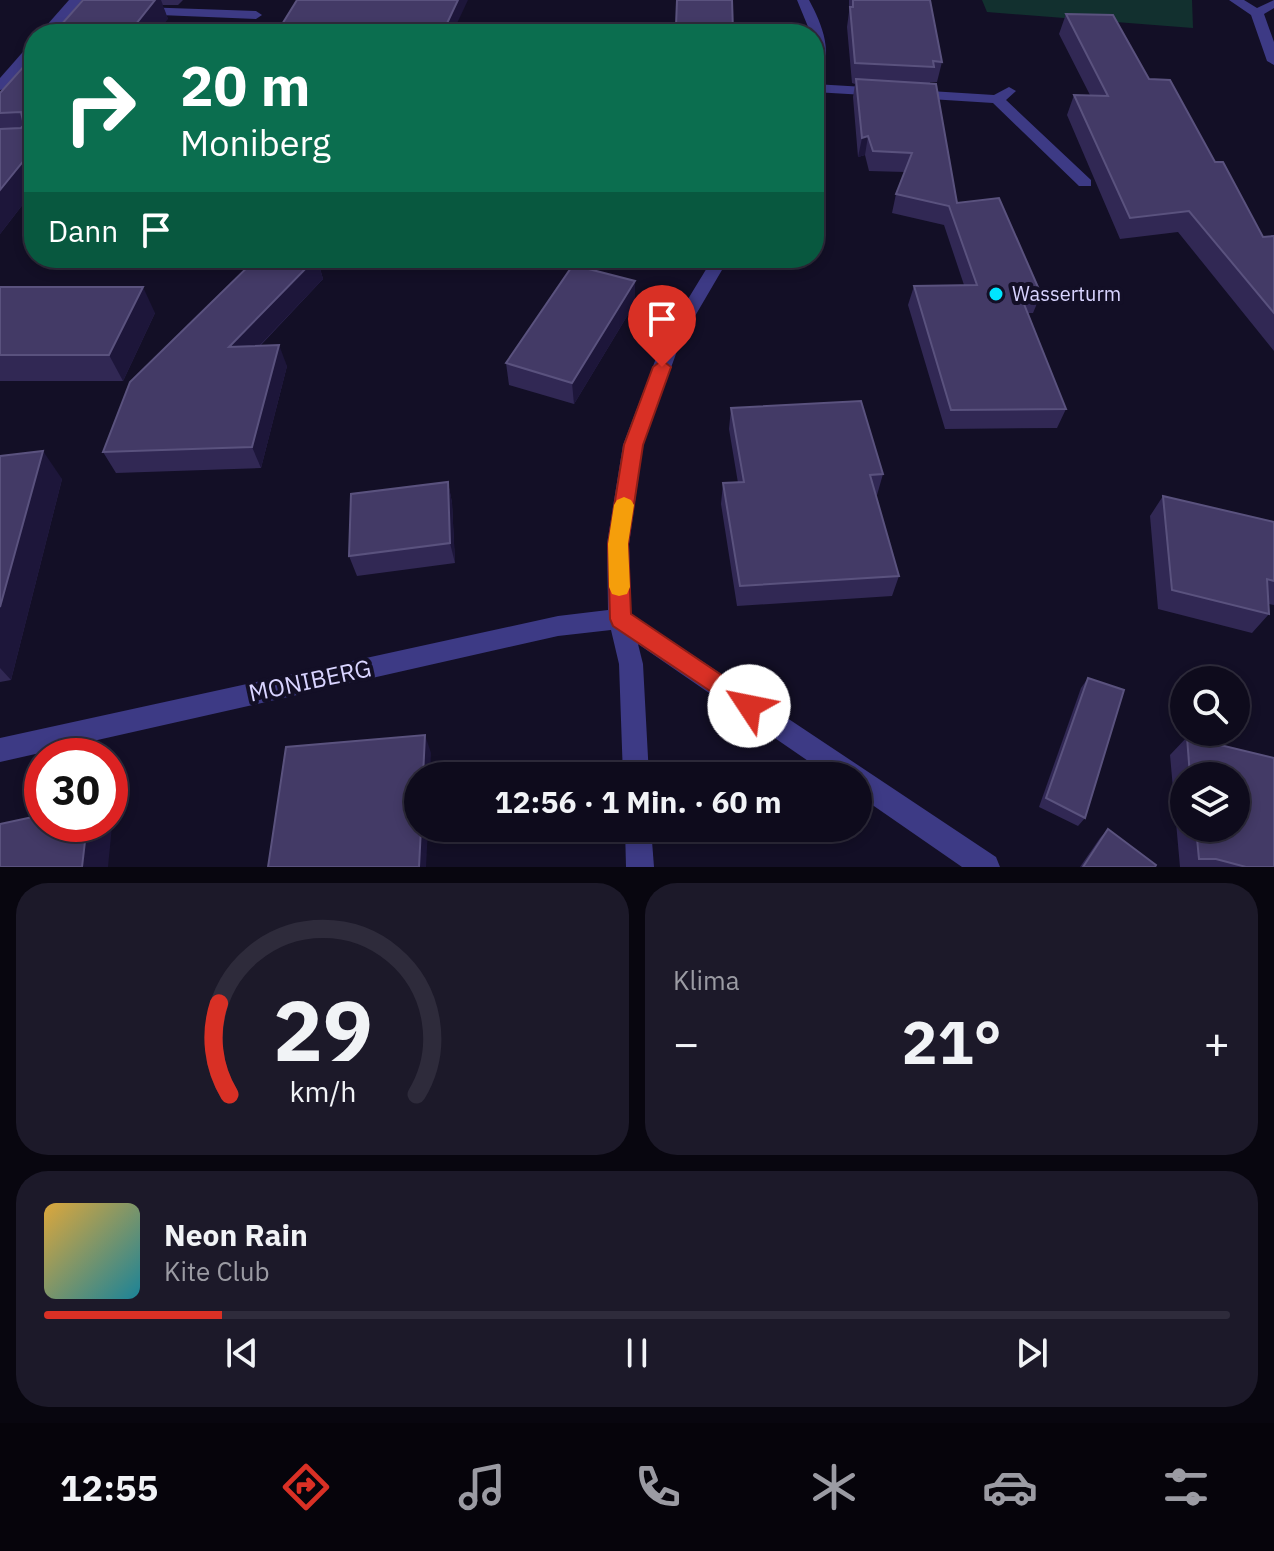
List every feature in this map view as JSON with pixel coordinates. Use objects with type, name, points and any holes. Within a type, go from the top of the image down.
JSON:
[{"type":"street","points":[[803,0],[816,24]]},
{"type":"street","points":[[1235,0],[1257,13],[1274,61]]},
{"type":"street","points":[[1257,13],[1274,3]]},
{"type":"street","points":[[57,24],[77,6]]},
{"type":"street","points":[[131,11],[256,15]]},
{"type":"street","points":[[0,86],[24,59]]},
{"type":"street","points":[[824,89],[1003,95],[1085,183]]},
{"type":"street","points":[[635,762],[631,664],[620,619],[618,544],[633,445],[672,340],[715,268]]},
{"type":"street","points":[[620,619],[831,762]]},
{"type":"street","name":"MONIBERG","points":[[0,750],[558,626],[620,619]]},
{"type":"street","points":[[872,790],[986,867]]},
{"type":"street","points":[[639,842],[640,867]]},
{"type":"green space","points":[[982,0],[1192,0],[1193,28],[987,12]]},
{"type":"building","points":[[83,0],[155,0],[136,24],[62,24]]},
{"type":"building","points":[[297,0],[458,0],[447,24],[282,24]]},
{"type":"building","points":[[677,0],[732,0],[733,24],[676,24]]},
{"type":"building","points":[[853,0],[930,0],[942,62],[933,61],[934,67],[855,63],[850,7],[853,7]]},
{"type":"building","points":[[1066,14],[1113,15],[1149,79],[1170,80],[1215,162],[1223,162],[1263,237],[1274,236],[1274,313],[1189,211],[1130,218],[1074,95],[1108,96]]},
{"type":"building","points":[[24,66],[24,125],[21,112],[0,113],[0,93]]},
{"type":"building","points":[[856,79],[936,84],[957,203],[999,198],[1041,294],[1020,294],[1066,409],[951,410],[914,286],[977,285],[949,206],[896,194],[912,153],[873,151],[868,136],[862,138]]},
{"type":"building","points":[[24,125],[24,160],[0,190],[0,129],[21,128]]},
{"type":"building","points":[[247,268],[306,268],[229,347],[279,345],[252,447],[103,452],[130,382]]},
{"type":"building","points":[[571,268],[585,268],[635,281],[572,383],[506,363]]},
{"type":"building","points":[[0,287],[143,287],[109,355],[0,355]]},
{"type":"building","points":[[861,401],[883,474],[870,475],[899,576],[740,586],[723,483],[744,482],[731,408]]},
{"type":"building","points":[[43,451],[0,607],[0,456]]},
{"type":"building","points":[[448,482],[450,543],[349,556],[351,494]]},
{"type":"building","points":[[1163,496],[1274,522],[1274,581],[1267,579],[1269,614],[1172,590]]},
{"type":"building","points":[[1088,678],[1124,690],[1085,818],[1046,798]]},
{"type":"building","points":[[425,735],[424,762],[404,762],[404,842],[420,842],[419,867],[268,867],[286,747]]},
{"type":"building","points":[[1188,746],[1224,746],[1274,758],[1274,867],[1246,867],[1216,859],[1199,859],[1197,842],[1250,842],[1250,762],[1189,762]]},
{"type":"building","points":[[24,819],[24,842],[85,842],[82,867],[0,867],[0,824]]},
{"type":"building","points":[[1108,829],[1156,865],[1155,867],[1083,867]]},
{"type":"slow traffic","points":[[619,587],[618,544],[624,505]]},
{"type":"place","name":"Wasserturm","points":[[996,294]]},
{"type":"route","points":[[662,367],[633,445],[618,544],[620,619],[749,706]]}]
